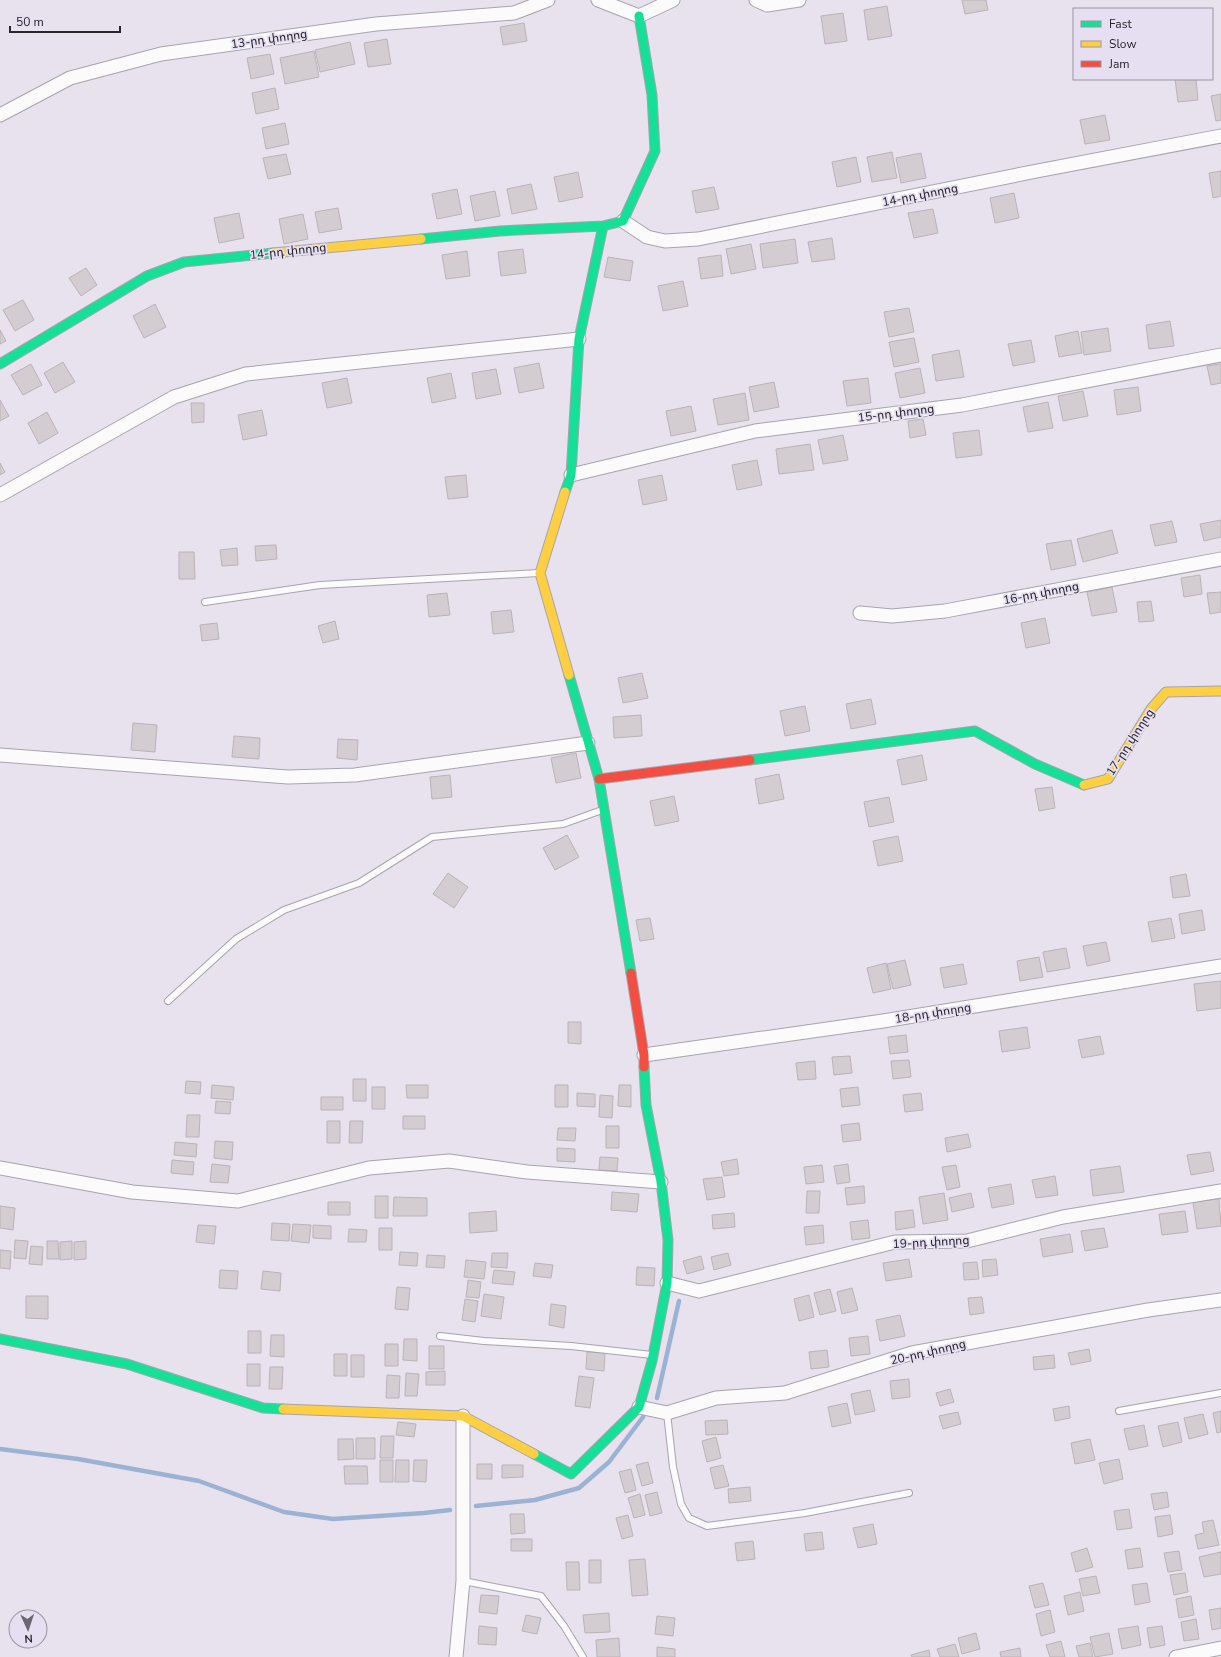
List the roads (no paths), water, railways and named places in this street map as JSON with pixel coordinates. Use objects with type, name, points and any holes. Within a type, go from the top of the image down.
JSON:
[{"type":"street","name":"13-րդ փողոց","points":[[0,115],[70,78],[161,54],[376,24],[514,13],[548,0]]},
{"type":"street","points":[[598,0],[640,16],[673,0]]},
{"type":"street","points":[[756,0],[767,5],[799,0]]},
{"type":"street","points":[[623,221],[655,151],[652,95],[640,16]]},
{"type":"street","name":"14-րդ փողոց","points":[[0,364],[147,276],[184,262],[500,231],[603,226],[623,221],[647,237],[665,241],[698,239],[1221,136]]},
{"type":"street","points":[[0,1339],[127,1364],[263,1408],[463,1416],[571,1474],[639,1407],[653,1356],[667,1283],[668,1240],[661,1182],[646,1106],[644,1055],[599,779],[540,573],[571,475],[578,338],[603,226]]},
{"type":"street","points":[[0,495],[174,397],[246,374],[578,338]]},
{"type":"street","name":"15-րդ փողոց","points":[[571,475],[755,431],[962,404],[1221,355]]},
{"type":"street","name":"16-րդ փողոց","points":[[860,613],[892,616],[945,611],[1221,559]]},
{"type":"street","name":"17-րդ փողոց","points":[[599,779],[976,731],[1036,764],[1083,785],[1108,779],[1151,709],[1166,692],[1221,691]]},
{"type":"street","points":[[0,755],[296,777],[355,776],[588,743]]},
{"type":"street","name":"18-րդ փողոց","points":[[644,1055],[883,1021],[1221,966]]},
{"type":"street","points":[[0,1168],[132,1192],[238,1200],[369,1168],[449,1161],[527,1172],[661,1182]]},
{"type":"street","name":"19-րդ փողոց","points":[[667,1283],[699,1291],[895,1242],[967,1241],[1063,1217],[1221,1191]]},
{"type":"street","name":"20-րդ փողոց","points":[[639,1407],[667,1413],[716,1398],[786,1393],[912,1353],[1148,1310],[1221,1300]]},
{"type":"street","points":[[456,1657],[463,1581],[463,1416]]},
{"type":"street","points":[[1176,1657],[1221,1648]]},
{"type":"lane","points":[[205,602],[320,585],[540,573]]},
{"type":"lane","points":[[168,1001],[236,939],[284,910],[359,883],[432,837],[563,824],[603,810]]},
{"type":"lane","points":[[440,1336],[484,1341],[571,1346],[653,1356]]},
{"type":"lane","points":[[1119,1411],[1221,1393]]},
{"type":"lane","points":[[667,1413],[673,1467],[681,1504],[689,1518],[707,1526],[805,1513],[909,1493]]},
{"type":"lane","points":[[463,1581],[540,1596],[564,1626],[582,1657]]},
{"type":"waterway","points":[[657,1398],[679,1301]]},
{"type":"waterway","points":[[476,1506],[535,1500],[579,1488],[609,1462],[643,1417]]},
{"type":"waterway","points":[[0,1449],[78,1459],[199,1481],[284,1512],[333,1519],[450,1510]]}]
